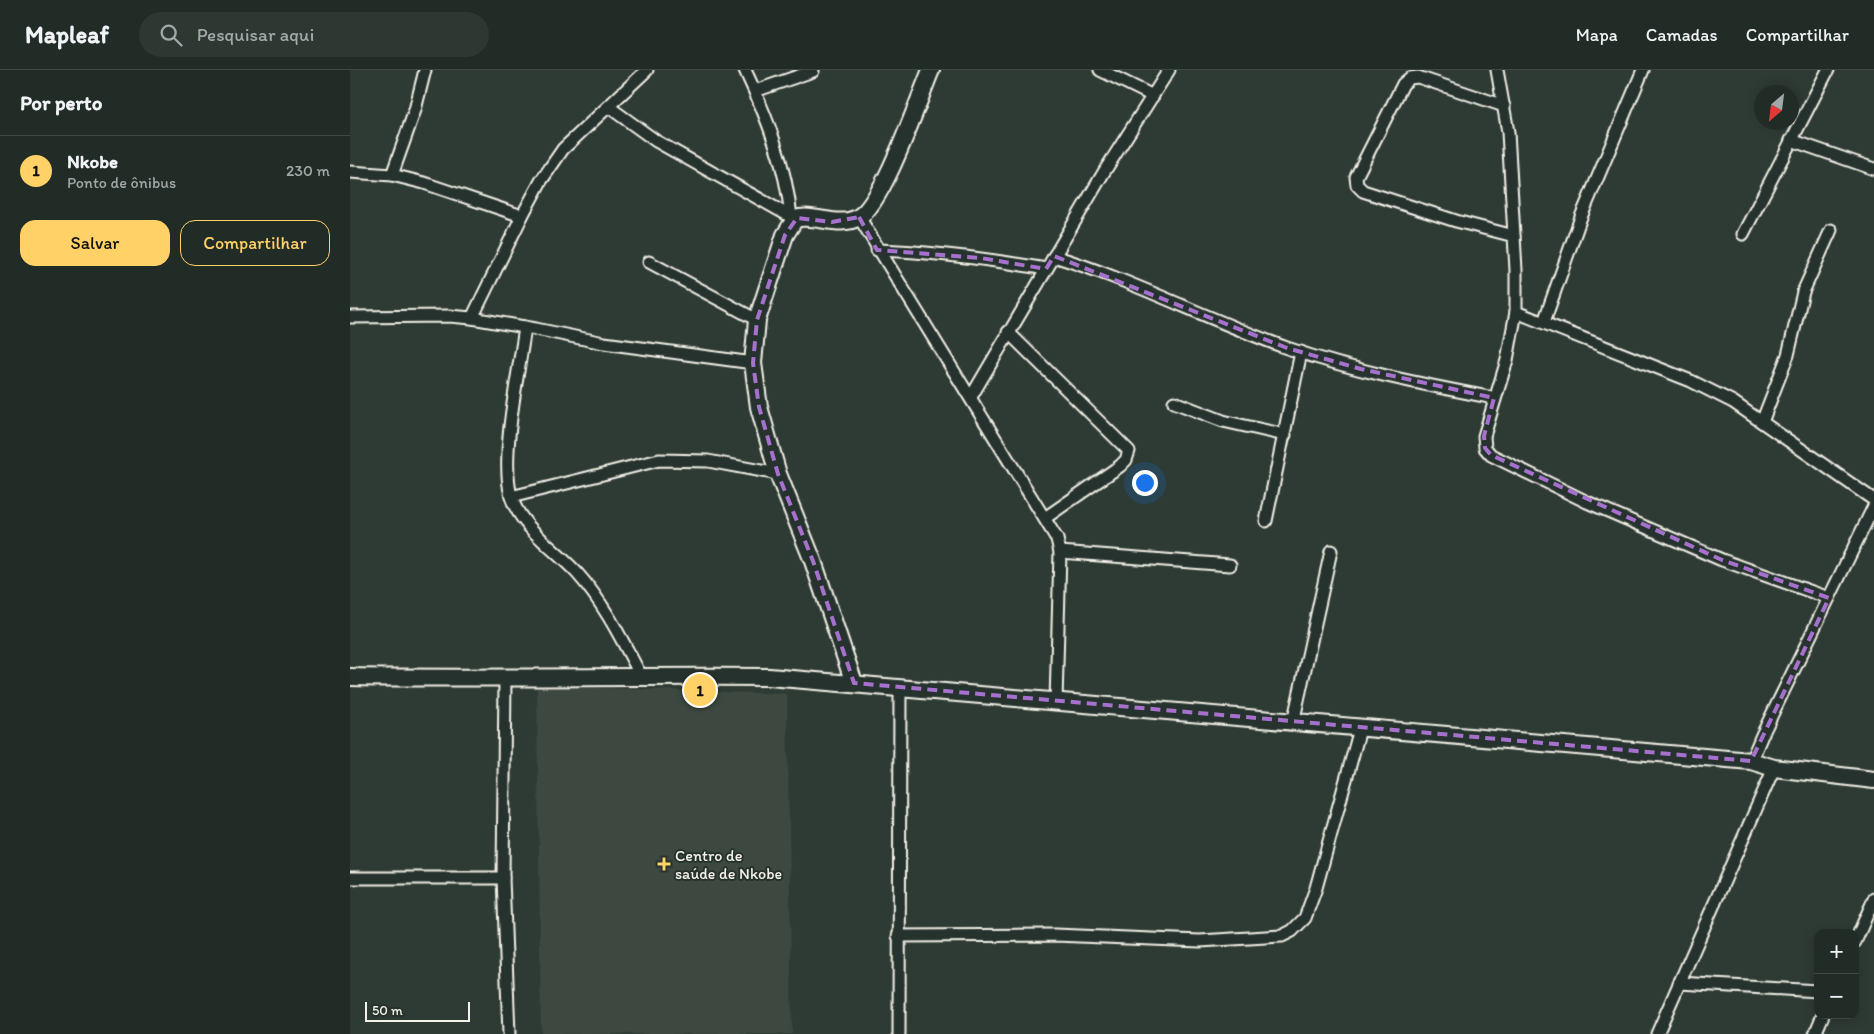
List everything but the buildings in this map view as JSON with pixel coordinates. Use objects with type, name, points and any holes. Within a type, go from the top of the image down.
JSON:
[{"type":"street","points":[[392,174],[415,110],[425,70]]},
{"type":"street","points":[[472,318],[522,216],[541,181],[563,148],[580,130],[609,107],[647,70]]},
{"type":"street","points":[[745,70],[778,152],[793,218],[785,235],[757,320],[753,363],[759,406],[778,474],[814,561],[854,683]]},
{"type":"street","points":[[609,107],[664,146],[793,218],[832,222],[858,217],[880,193],[931,70]]},
{"type":"street","points":[[1100,70],[1153,96]]},
{"type":"street","points":[[971,397],[1104,172],[1169,70]]},
{"type":"street","points":[[1497,70],[1508,132],[1516,312],[1507,360],[1484,436],[1485,448],[1491,455],[1587,502],[1722,560],[1829,598]]},
{"type":"street","points":[[1544,322],[1585,208],[1643,70]]},
{"type":"street","points":[[1743,234],[1828,70]]},
{"type":"street","points":[[755,91],[813,71]]},
{"type":"street","points":[[1504,106],[1418,77],[1410,78],[1403,84],[1356,177],[1357,185],[1363,191],[1456,222],[1514,236]]},
{"type":"street","points":[[1791,140],[1874,169]]},
{"type":"street","points":[[350,172],[392,174],[424,182],[522,216]]},
{"type":"street","points":[[858,217],[1045,518],[1060,552],[1056,702]]},
{"type":"street","points":[[1762,422],[1788,355],[1803,292],[1831,230]]},
{"type":"street","points":[[877,250],[954,255],[1046,269]]},
{"type":"street","points":[[1054,256],[1301,352],[1426,385],[1494,398]]},
{"type":"street","points":[[649,262],[757,320]]},
{"type":"street","points":[[1516,312],[1691,381],[1732,402],[1874,500]]},
{"type":"street","points":[[350,318],[449,316],[472,318],[654,351],[753,363]]},
{"type":"street","points":[[525,327],[507,466],[511,497],[517,511],[577,573],[608,613],[641,676]]},
{"type":"street","points":[[1008,332],[1129,451],[1126,460],[1120,466],[1045,518]]},
{"type":"street","points":[[1266,521],[1301,352]]},
{"type":"street","points":[[1174,402],[1223,421],[1285,435]]},
{"type":"street","points":[[511,497],[659,460],[708,461],[778,474]]},
{"type":"street","points":[[1752,761],[1874,506]]},
{"type":"street","points":[[1293,723],[1331,551]]},
{"type":"street","points":[[1060,552],[1230,566]]},
{"type":"street","points":[[350,676],[505,679],[641,676],[769,677],[1752,761],[1774,768],[1874,780]]},
{"type":"street","points":[[505,679],[503,878],[509,1034]]},
{"type":"street","points":[[898,1034],[900,688]]},
{"type":"street","points":[[898,936],[1055,935],[1200,941],[1282,936],[1292,931],[1304,918],[1316,888],[1360,729]]},
{"type":"street","points":[[1657,1034],[1774,768]]},
{"type":"street","points":[[350,878],[503,878]]},
{"type":"street","points":[[1859,933],[1874,899]]},
{"type":"street","points":[[1680,983],[1814,991]]},
{"type":"street","points":[[1815,1034],[1821,1019]]},
{"type":"highlighted area","points":[[859,217],[877,250],[981,258],[1046,269],[1054,256],[1287,348],[1361,369],[1494,398],[1484,436],[1485,448],[1491,455],[1722,560],[1829,598],[1751,761],[854,683],[813,561],[778,474],[759,407],[753,363],[757,320],[785,235],[797,218],[832,222]]},
{"type":"shaded area","name":"Centro de saúde de Nkobe","points":[[537,686],[787,694],[792,1034],[541,1034]]},
{"type":"place","name":"Nkobe","points":[[700,690]]},
{"type":"place","name":"Centro de saúde de Nkobe","points":[[664,864]]}]
